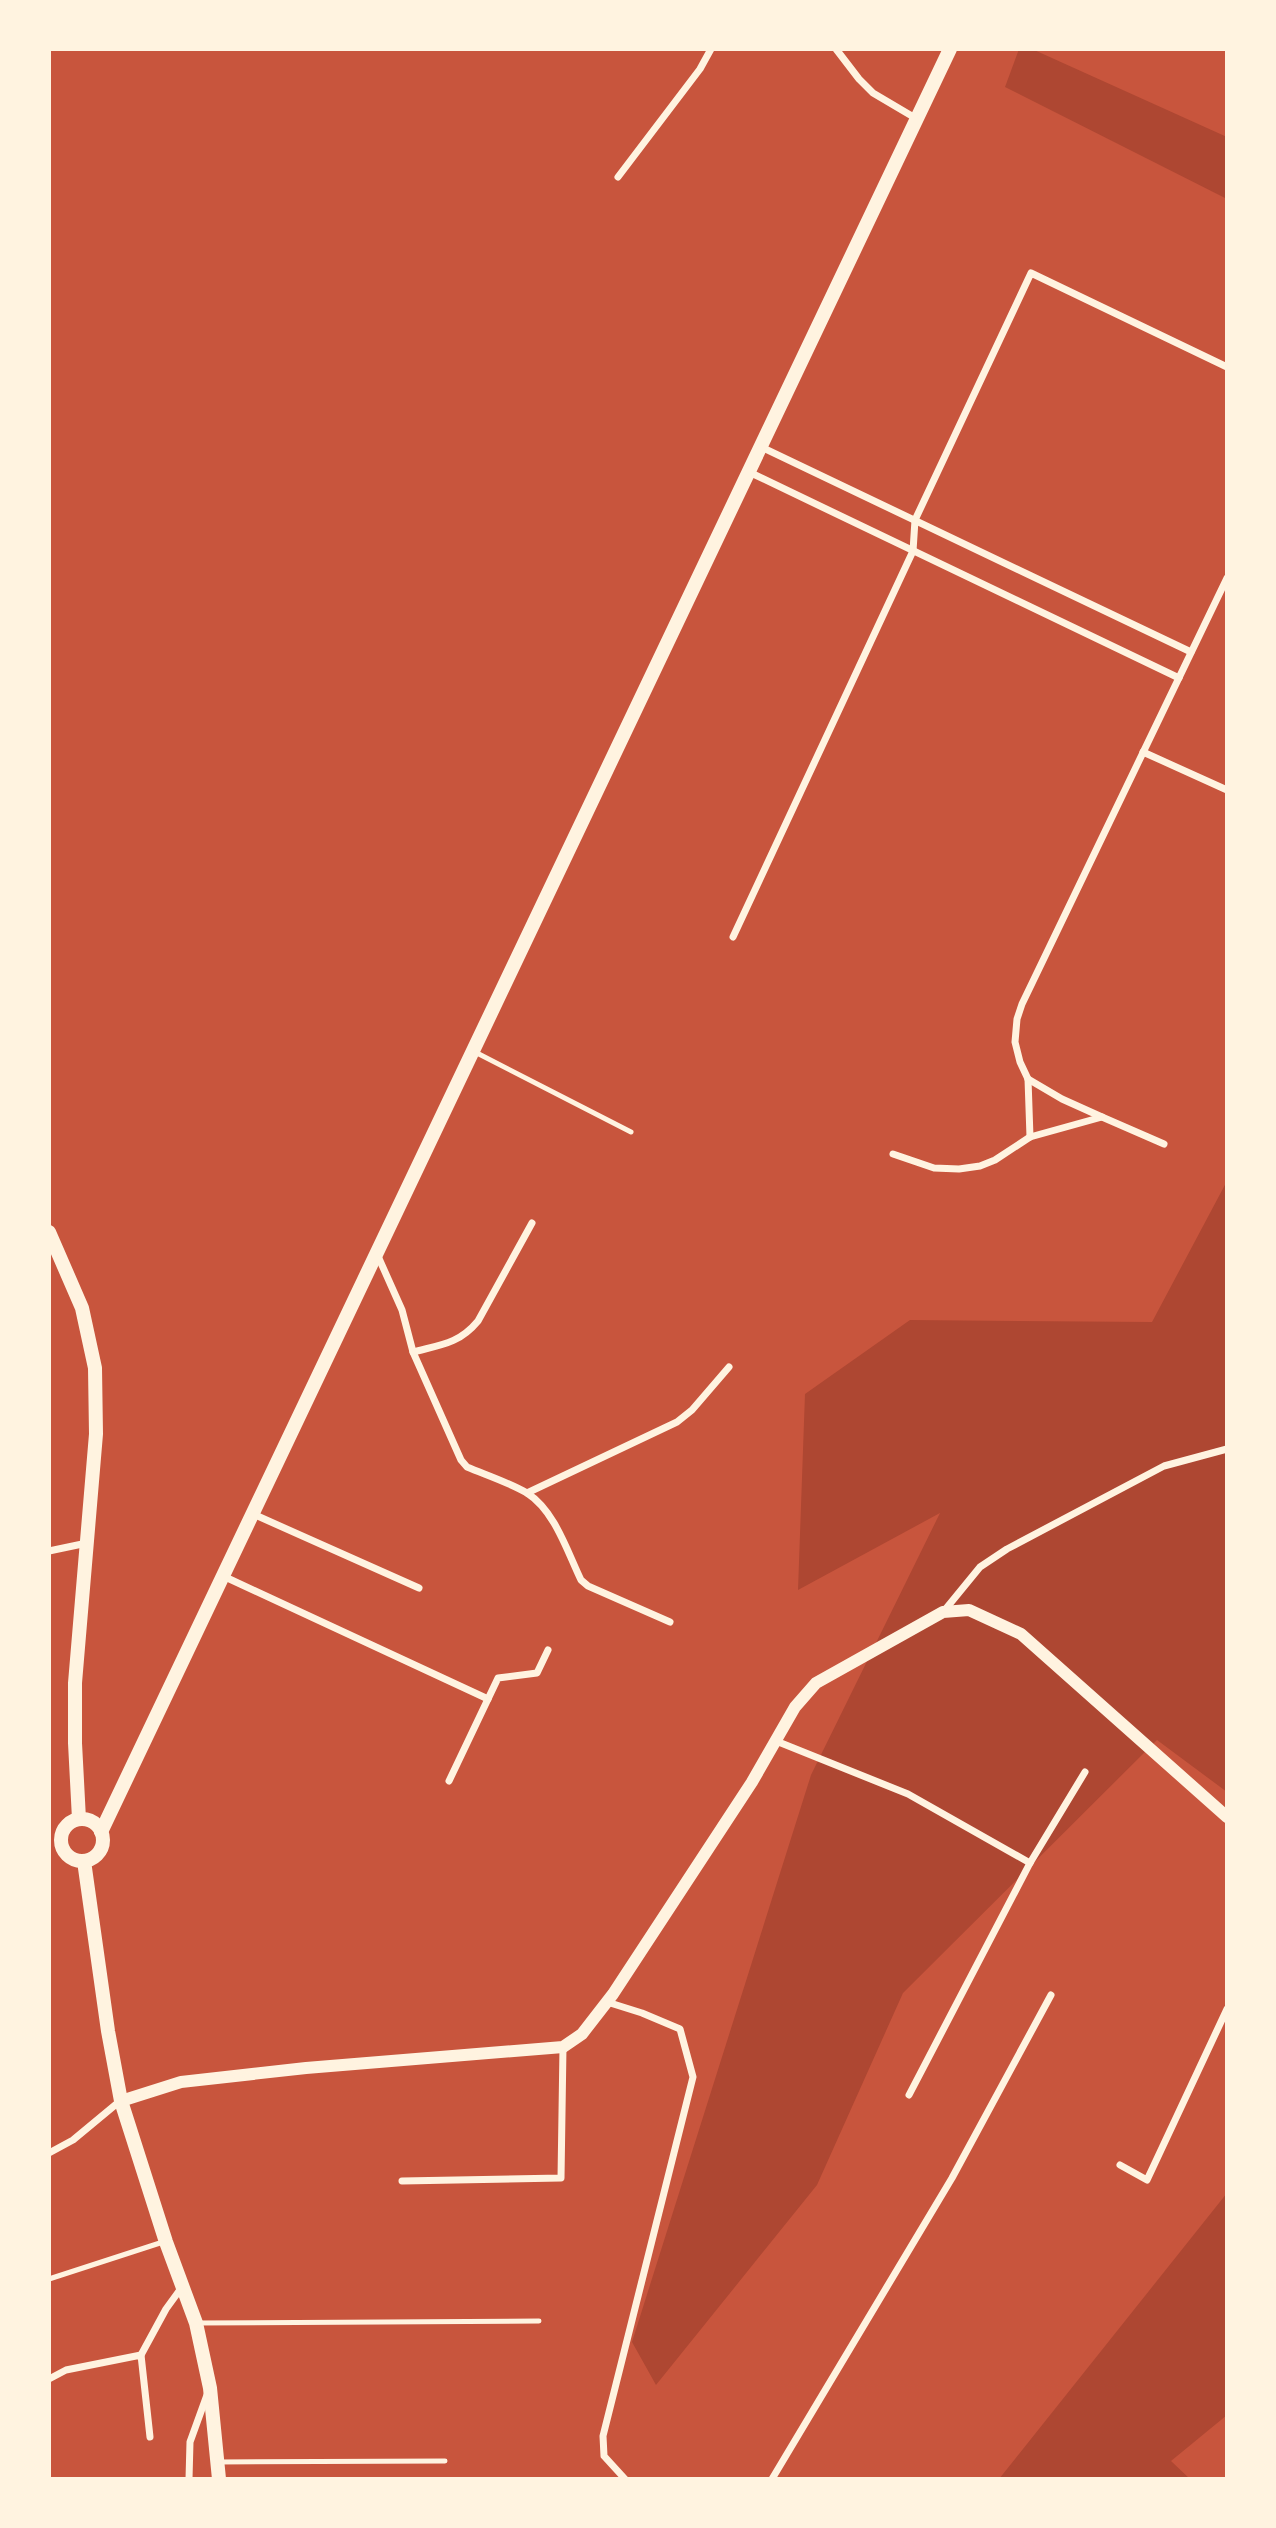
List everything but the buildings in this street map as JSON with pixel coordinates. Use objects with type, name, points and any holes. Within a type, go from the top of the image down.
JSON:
[{"type":"main road","points":[[102,1832],[93,1822],[79,1818],[66,1825],[62,1831],[61,1846],[70,1857],[84,1861],[100,1851],[102,1832],[950,49]]},
{"type":"main road","points":[[49,1232],[82,1308],[95,1368],[96,1434],[75,1683],[79,1818]]},
{"type":"main road","points":[[84,1861],[108,2031],[121,2101],[166,2242],[196,2323],[210,2388],[219,2479]]},
{"type":"street","points":[[618,177],[700,69],[710,49]]},
{"type":"street","points":[[836,49],[873,93],[917,119]]},
{"type":"street","points":[[733,937],[914,551],[915,520],[1031,273],[1227,366]]},
{"type":"street","points":[[761,447],[1191,652]]},
{"type":"street","points":[[749,472],[1179,678]]},
{"type":"street","points":[[1030,1137],[1028,1079],[1015,1042],[1017,1019],[1022,1004],[1227,578]]},
{"type":"street","points":[[1143,752],[1227,790]]},
{"type":"street","points":[[1028,1079],[1062,1099],[1164,1144]]},
{"type":"street","points":[[893,1154],[934,1168],[980,1166],[995,1160],[1030,1137],[1102,1117]]},
{"type":"street","points":[[412,1352],[457,1340],[469,1332],[478,1321],[532,1223]]},
{"type":"street","points":[[377,1254],[402,1310],[412,1352],[461,1460],[467,1467],[527,1493],[541,1505],[550,1517],[581,1580],[588,1586],[670,1622]]},
{"type":"street","points":[[527,1493],[677,1422],[692,1410],[729,1367]]},
{"type":"street","points":[[49,2152],[73,2140],[121,2101],[181,2082],[306,2068],[563,2047],[582,2034],[607,2002],[752,1782],[795,1707],[817,1683],[943,1612],[981,1566],[1007,1549],[1164,1466],[1227,1449]]},
{"type":"street","points":[[253,1514],[419,1588]]},
{"type":"street","points":[[49,1551],[87,1543]]},
{"type":"street","points":[[223,1576],[488,1699]]},
{"type":"street","points":[[943,1612],[970,1610],[1021,1634],[1227,1817]]},
{"type":"street","points":[[449,1781],[498,1678],[537,1673],[548,1650]]},
{"type":"street","points":[[776,1741],[908,1794],[1030,1863]]},
{"type":"street","points":[[909,2095],[1030,1863],[1085,1772]]},
{"type":"street","points":[[772,2479],[952,2179],[1051,1995]]},
{"type":"street","points":[[607,2002],[680,2029],[693,2077],[603,2436],[604,2456],[625,2479]]},
{"type":"street","points":[[1120,2165],[1147,2180],[1227,2009]]},
{"type":"street","points":[[402,2181],[561,2178],[563,2047]]},
{"type":"street","points":[[149,2437],[141,2355],[166,2309],[183,2286]]},
{"type":"street","points":[[49,2379],[66,2370],[141,2355]]},
{"type":"street","points":[[189,2479],[190,2442],[210,2388]]},
{"type":"lane","points":[[473,1051],[631,1132]]},
{"type":"lane","points":[[49,2279],[166,2242]]},
{"type":"lane","points":[[196,2323],[539,2320]]},
{"type":"lane","points":[[218,2462],[445,2461]]},
{"type":"shaded area","points":[[1019,49],[1032,49],[1227,137],[1227,199],[1005,87]]},
{"type":"shaded area","points":[[1227,1181],[1227,1792],[1157,1740],[903,1993],[817,2185],[656,2385],[632,2342],[811,1775],[940,1513],[798,1590],[805,1394],[910,1320],[1152,1322]]},
{"type":"shaded area","points":[[1227,2193],[1227,2415],[1171,2461],[1190,2479],[999,2479]]}]
